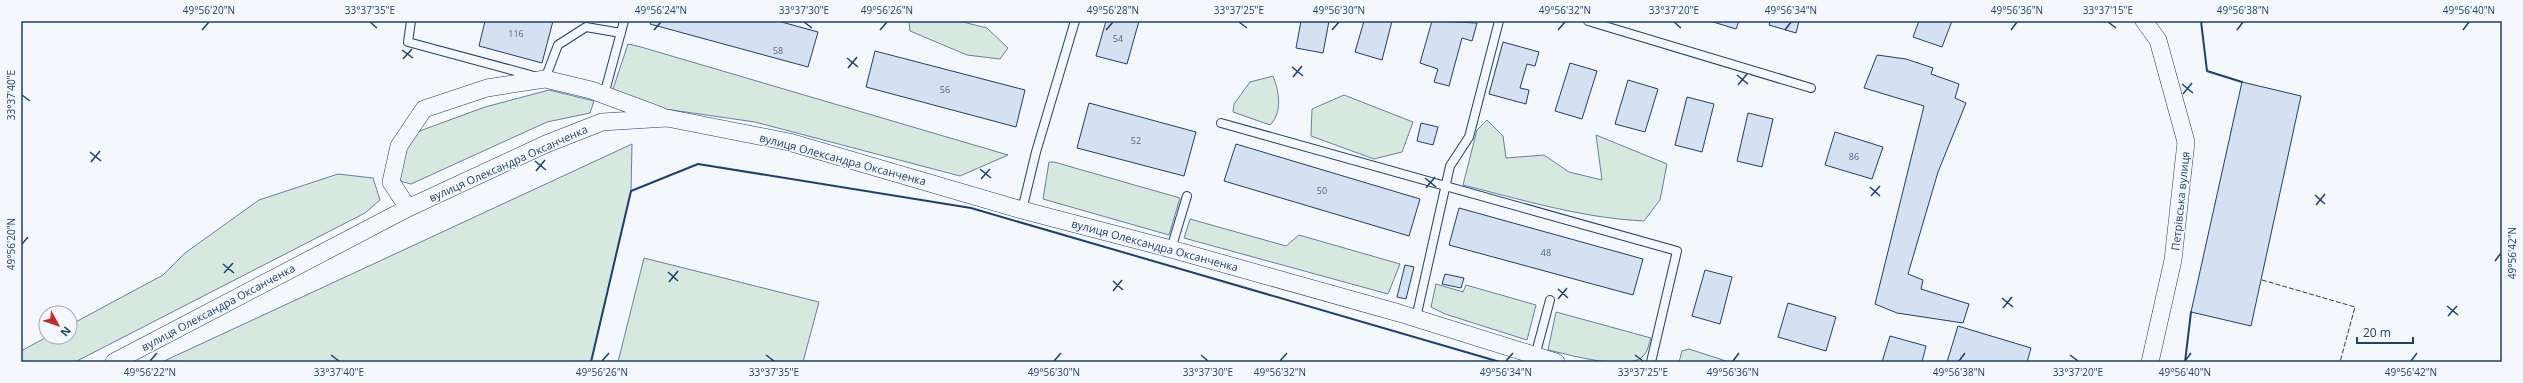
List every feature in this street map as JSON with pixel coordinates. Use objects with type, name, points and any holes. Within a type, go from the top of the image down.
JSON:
[{"type":"street","name":"Петрівська вулиця","points":[[2144,21],[2158,40],[2186,142],[2173,260],[2150,362]]},
{"type":"street","points":[[408,208],[392,182],[399,146],[424,109],[487,88],[545,79],[604,95],[667,118]]},
{"type":"street","name":"вулиця Олександра Оксанченка","points":[[114,362],[408,208],[546,144],[602,122],[667,118],[788,142],[1022,210],[1171,249],[1416,318],[1556,362]]},
{"type":"lane","points":[[411,21],[408,42],[545,79],[558,45],[586,27],[620,33]]},
{"type":"lane","points":[[604,95],[624,21]]},
{"type":"lane","points":[[1022,210],[1036,152],[1075,21]]},
{"type":"lane","points":[[1416,318],[1450,166],[1469,137],[1499,21]]},
{"type":"lane","points":[[1588,21],[1811,88]]},
{"type":"lane","points":[[1221,123],[1677,251],[1651,362]]},
{"type":"lane","points":[[1171,249],[1187,196]]},
{"type":"lane","points":[[1535,356],[1550,300]]},
{"type":"shaded area","points":[[909,21],[959,21],[987,28],[1008,48],[1000,59],[967,55],[910,31]]},
{"type":"shaded area","points":[[628,44],[1008,155],[960,176],[755,122],[658,108],[613,89]]},
{"type":"shaded area","points":[[1273,76],[1279,101],[1277,114],[1270,125],[1233,112],[1234,104],[1250,82]]},
{"type":"shaded area","points":[[549,90],[594,101],[590,113],[547,122],[411,184],[400,181],[405,150],[417,132],[485,107]]},
{"type":"shaded area","points":[[1344,95],[1413,122],[1402,152],[1374,159],[1311,136],[1312,109]]},
{"type":"shaded area","points":[[1487,120],[1503,136],[1506,158],[1544,155],[1569,172],[1602,180],[1596,135],[1667,164],[1660,200],[1644,221],[1575,212],[1463,185],[1477,130]]},
{"type":"shaded area","points":[[632,144],[631,191],[591,362],[162,362]]},
{"type":"shaded area","points":[[1049,162],[1054,162],[1180,198],[1169,235],[1043,199]]},
{"type":"shaded area","points":[[338,174],[373,178],[380,200],[365,213],[75,362],[21,362],[21,351],[38,342],[38,345],[78,345],[78,321],[163,275],[185,253],[259,200]]},
{"type":"shaded area","points":[[1190,219],[1286,246],[1299,235],[1400,264],[1388,294],[1184,238]]},
{"type":"shaded area","points":[[644,258],[819,302],[803,362],[618,362]]},
{"type":"shaded area","points":[[1436,284],[1463,292],[1466,285],[1536,305],[1527,340],[1445,314],[1431,307]]},
{"type":"shaded area","points":[[1556,312],[1651,338],[1644,355],[1637,360],[1626,362],[1598,361],[1548,350]]},
{"type":"shaded area","points":[[1689,349],[1729,362],[1679,362],[1682,351]]},
{"type":"building","points":[[485,21],[553,21],[542,63],[479,46]]},
{"type":"building","points":[[651,21],[778,21],[818,32],[808,67],[650,24]]},
{"type":"building","points":[[1106,21],[1139,21],[1127,64],[1096,56]]},
{"type":"building","points":[[1301,21],[1329,21],[1323,53],[1296,48]]},
{"type":"building","points":[[1364,21],[1392,21],[1382,60],[1355,52]]},
{"type":"building","points":[[1432,21],[1477,23],[1472,41],[1462,38],[1449,86],[1434,82],[1438,69],[1420,63]]},
{"type":"building","points":[[1710,21],[1739,21],[1736,29]]},
{"type":"building","points":[[1770,21],[1799,21],[1796,33],[1769,25]]},
{"type":"building","points":[[1919,21],[1952,21],[1942,47],[1913,37]]},
{"type":"building","points":[[1503,42],[1539,52],[1535,66],[1527,64],[1520,88],[1529,90],[1526,104],[1489,94]]},
{"type":"building","points":[[875,51],[1025,90],[1016,127],[866,87]]},
{"type":"building","points":[[1877,55],[1906,59],[1933,68],[1931,74],[1959,84],[1955,98],[1966,103],[1938,172],[1908,274],[1923,280],[1921,289],[1969,304],[1963,323],[1897,313],[1875,304],[1924,106],[1864,88]]},
{"type":"building","points":[[1570,63],[1597,71],[1582,119],[1555,111]]},
{"type":"building","points":[[1628,80],[1658,89],[1645,132],[1615,124]]},
{"type":"building","points":[[2242,82],[2301,96],[2251,326],[2191,312]]},
{"type":"building","points":[[1687,97],[1714,104],[1702,152],[1675,145]]},
{"type":"building","points":[[1089,103],[1196,132],[1184,176],[1077,148]]},
{"type":"building","points":[[1748,113],[1773,119],[1762,167],[1737,161]]},
{"type":"building","points":[[1421,123],[1438,127],[1433,145],[1417,141]]},
{"type":"building","points":[[1835,132],[1883,147],[1872,179],[1825,165]]},
{"type":"building","points":[[1236,144],[1420,199],[1409,236],[1224,181]]},
{"type":"building","points":[[1459,208],[1643,259],[1633,295],[1449,245]]},
{"type":"building","points":[[1405,265],[1414,267],[1406,299],[1397,297]]},
{"type":"building","points":[[1705,270],[1732,277],[1720,324],[1692,316]]},
{"type":"building","points":[[1445,274],[1464,278],[1461,288],[1442,284]]},
{"type":"building","points":[[1788,303],[1836,317],[1826,351],[1778,337]]},
{"type":"building","points":[[1958,326],[2031,348],[2027,362],[1947,362]]},
{"type":"building","points":[[1890,336],[1926,346],[1922,362],[1882,362]]},
{"type":"fence","points":[[2262,280],[2355,307],[2340,362]]},
{"type":"wall","points":[[2201,21],[2207,71],[2242,82]]},
{"type":"wall","points":[[591,362],[631,191],[698,164],[971,208],[1500,362]]},
{"type":"wall","points":[[2185,362],[2191,312]]}]
